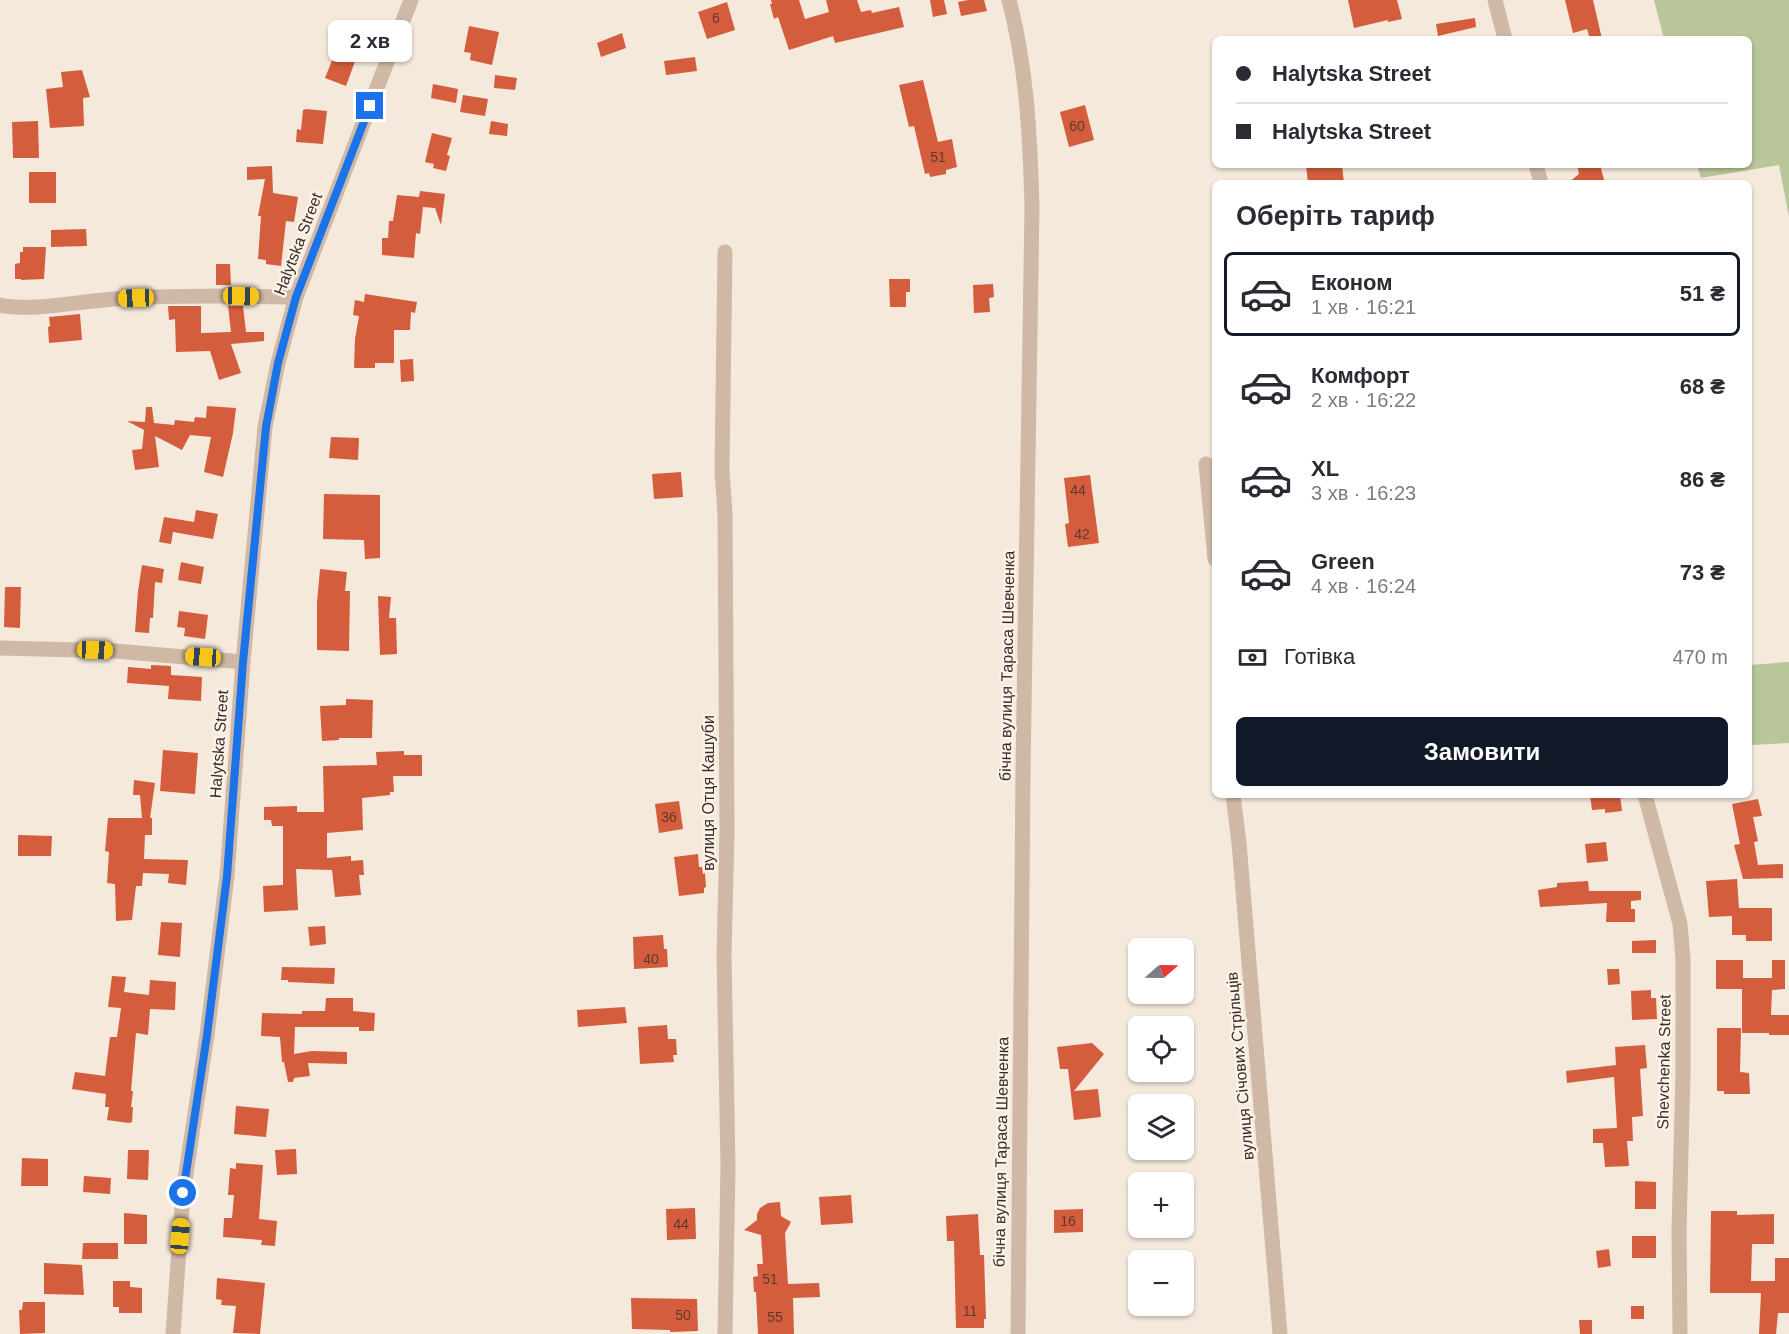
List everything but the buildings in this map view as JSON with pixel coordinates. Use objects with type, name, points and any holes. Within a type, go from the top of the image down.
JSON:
[{"type":"street","name":"Halytska Street","points":[[173,1334],[183,1193],[207,1035],[227,876],[243,662],[266,427],[278,363],[296,297],[411,0]]},
{"type":"street","name":"бічна вулиця Тараса Шевченка","points":[[1009,0],[1019,36],[1028,114],[1032,207],[1017,1334]]},
{"type":"street","points":[[1495,0],[1504,36]]},
{"type":"street","name":"вулиця Отця Кашуби","points":[[725,252],[722,471],[725,513],[727,831],[724,955],[728,1165],[725,1334]]},
{"type":"street","points":[[0,304],[9,307],[39,306],[115,299],[200,295],[296,297]]},
{"type":"street","points":[[1206,464],[1212,527]]},
{"type":"street","points":[[0,648],[115,651],[243,662]]},
{"type":"street","name":"вулиця Січових Стрільців","points":[[1233,798],[1280,1334]]},
{"type":"street","name":"Shevchenka Street","points":[[1646,798],[1680,924],[1683,959],[1679,1230],[1680,1334]]},
{"type":"green space","points":[[1654,0],[1789,0],[1789,217],[1779,165],[1701,178],[1698,168],[1752,168],[1752,36],[1663,36]]},
{"type":"green space","points":[[1789,662],[1789,743],[1752,745],[1752,665]]},
{"type":"route","points":[[183,1193],[207,1035],[227,876],[243,662],[266,427],[278,363],[296,297],[370,106]]}]
